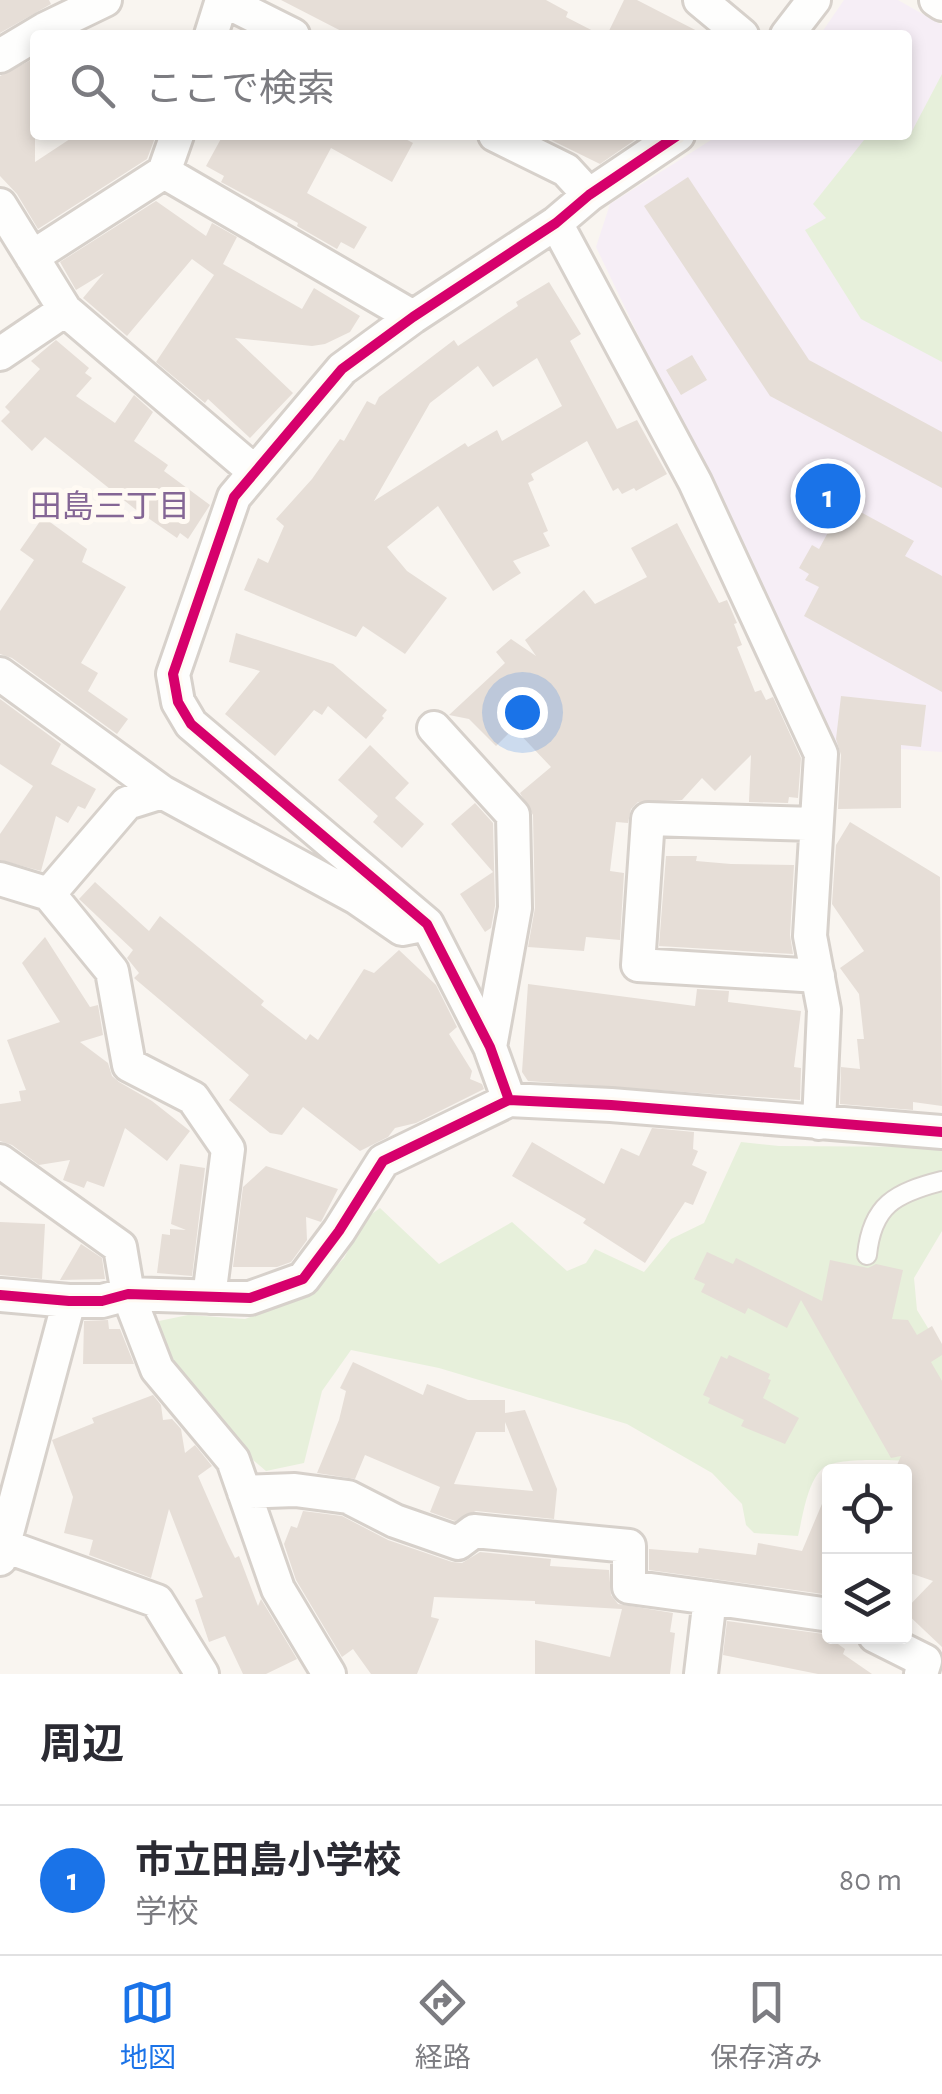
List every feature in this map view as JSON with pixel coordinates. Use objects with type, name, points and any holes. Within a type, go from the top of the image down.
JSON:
[{"type":"street","points":[[42,30],[105,0]]},
{"type":"street","points":[[212,30],[222,0],[284,30]]},
{"type":"street","points":[[700,0],[736,30]]},
{"type":"street","points":[[791,30],[814,0]]},
{"type":"street","points":[[0,56],[30,38]]},
{"type":"street","points":[[32,257],[164,172],[175,140]]},
{"type":"street","points":[[505,140],[566,170],[589,195]]},
{"type":"street","points":[[509,1100],[490,1047],[426,924],[192,724],[178,702],[173,674],[234,497],[342,369],[671,140]]},
{"type":"street","points":[[164,172],[413,316]]},
{"type":"street","points":[[0,205],[65,310],[255,472]]},
{"type":"street","points":[[556,223],[696,482],[821,754],[810,936],[824,1010],[819,1123]]},
{"type":"street","points":[[0,354],[65,310]]},
{"type":"street","points":[[0,674],[162,792],[358,898],[402,929],[426,924]]},
{"type":"street","points":[[434,728],[513,815],[514,908],[490,1047]]},
{"type":"street","points":[[49,894],[128,803],[162,792]]},
{"type":"street","points":[[816,824],[648,819],[638,965],[818,976]]},
{"type":"street","points":[[0,880],[49,894],[112,971],[129,1066],[193,1098],[228,1148],[209,1297]]},
{"type":"street","points":[[0,1294],[100,1299],[250,1298],[303,1279],[340,1231],[383,1161],[509,1100],[942,1132]]},
{"type":"street","points":[[0,1161],[120,1247],[3,1552],[158,1601],[202,1674]]},
{"type":"street","points":[[100,1299],[232,1460],[278,1588],[329,1674]]},
{"type":"street","points":[[244,1492],[295,1490],[348,1497],[395,1521],[458,1543],[474,1532],[629,1546],[629,1587],[822,1615]]},
{"type":"street","points":[[701,1674],[710,1598]]},
{"type":"street","points":[[891,1644],[925,1661],[921,1674]]},
{"type":"lane","points":[[867,1255],[870,1226],[882,1208],[916,1188],[942,1181]]},
{"type":"shaded area","points":[[844,0],[898,0],[942,25],[942,752],[834,744],[596,247],[610,204],[711,140],[912,140],[912,30],[823,30]]},
{"type":"green space","points":[[942,74],[942,362],[861,319],[805,230],[826,218],[813,204],[864,140],[912,140],[912,131]]},
{"type":"green space","points":[[741,1142],[779,1146],[942,1147],[942,1231],[914,1278],[917,1310],[942,1351],[942,1428],[919,1461],[822,1464],[809,1490],[798,1536],[754,1533],[746,1525],[742,1504],[712,1473],[627,1424],[439,1368],[351,1350],[322,1391],[304,1463],[266,1471],[232,1442],[171,1367],[159,1321],[188,1315],[245,1319],[303,1298],[344,1258],[365,1219],[380,1208],[439,1264],[512,1222],[567,1271],[586,1263],[595,1249],[644,1272],[671,1239],[704,1223]]},
{"type":"building","points":[[0,0],[49,0],[51,4],[0,33]]},
{"type":"building","points":[[281,0],[546,0],[568,12],[566,17],[591,30],[339,30]]},
{"type":"building","points":[[624,0],[637,0],[695,30],[609,30]]},
{"type":"building","points":[[30,61],[30,140],[35,140],[35,162],[68,140],[154,140],[147,159],[38,229],[17,194],[0,176],[0,76]]},
{"type":"building","points":[[220,140],[413,143],[392,182],[331,148],[307,193],[367,227],[354,249],[341,242],[337,249],[297,226],[298,223],[221,182],[224,176],[206,166]]},
{"type":"building","points":[[551,140],[635,140],[600,164]]},
{"type":"building","points":[[688,177],[809,360],[942,432],[942,488],[770,396],[644,206]]},
{"type":"building","points":[[156,201],[206,236],[212,223],[237,237],[223,264],[302,309],[314,288],[360,316],[350,332],[325,344],[235,338],[293,393],[250,438],[208,399],[205,403],[156,362],[214,275],[192,259],[127,336],[83,298],[104,273],[76,290],[60,262]]},
{"type":"building","points":[[549,282],[581,334],[570,341],[617,429],[637,420],[667,474],[636,491],[613,491],[587,441],[531,474],[534,480],[528,483],[548,531],[543,533],[550,546],[513,561],[521,573],[493,591],[438,506],[387,547],[407,571],[447,598],[405,654],[363,626],[356,637],[244,590],[258,558],[268,563],[284,526],[276,519],[312,479],[340,439],[344,441],[367,401],[375,405],[379,397],[454,340],[458,346],[518,306],[516,302]],"holes":[[[537,358],[562,406],[502,441],[497,430],[468,447],[465,443],[374,501],[430,403],[478,366],[493,387]]]},
{"type":"building","points":[[56,340],[89,368],[85,373],[92,378],[76,396],[115,423],[134,395],[153,412],[134,441],[168,465],[164,471],[210,505],[188,539],[180,533],[177,538],[135,509],[45,437],[32,451],[1,421],[10,412],[5,407],[40,369],[31,361]]},
{"type":"building","points":[[692,355],[707,380],[681,395],[666,370]]},
{"type":"building","points":[[844,503],[914,541],[905,556],[942,576],[942,692],[804,616],[819,587],[805,580],[809,574],[799,568],[812,545],[819,549]]},
{"type":"building","points":[[43,517],[87,549],[82,562],[126,587],[81,663],[98,673],[88,691],[128,719],[117,734],[12,658],[0,654],[0,611],[34,560],[20,550]]},
{"type":"building","points":[[677,523],[719,603],[727,600],[742,645],[737,647],[755,692],[761,690],[766,700],[773,697],[801,758],[798,798],[789,797],[788,803],[749,802],[751,755],[715,791],[702,778],[682,800],[638,802],[631,809],[628,823],[616,822],[610,871],[624,873],[620,940],[586,937],[584,951],[528,947],[535,908],[533,815],[520,793],[551,767],[514,728],[496,746],[469,719],[449,715],[505,663],[496,652],[511,639],[536,656],[525,640],[584,590],[595,604],[647,577],[631,548]]},
{"type":"building","points":[[236,633],[333,664],[387,710],[384,718],[366,739],[328,706],[322,715],[314,710],[275,756],[225,714],[260,671],[229,662]]},
{"type":"building","points":[[841,696],[926,705],[921,747],[901,745],[901,808],[838,809],[841,755],[836,739]]},
{"type":"building","points":[[0,699],[61,744],[51,764],[96,789],[85,809],[78,806],[68,823],[56,816],[41,871],[0,860],[0,834],[33,786],[0,764]]},
{"type":"building","points":[[370,745],[409,783],[395,798],[424,824],[402,848],[373,822],[378,816],[338,780]]},
{"type":"building","points":[[475,803],[493,823],[495,906],[491,928],[485,932],[460,894],[493,872],[451,824]]},
{"type":"building","points":[[850,822],[940,877],[942,1106],[913,1102],[913,1110],[840,1104],[841,1067],[860,1069],[857,1039],[864,1039],[859,994],[840,968],[864,951],[832,904],[836,845]]},
{"type":"building","points":[[666,856],[697,856],[696,861],[731,864],[794,865],[790,935],[793,954],[659,946]]},
{"type":"building","points":[[95,882],[149,931],[160,916],[306,1040],[310,1034],[318,1040],[364,969],[374,973],[399,950],[436,985],[457,1027],[449,1034],[472,1071],[470,1079],[484,1089],[416,1123],[395,1128],[388,1137],[360,1151],[303,1107],[282,1135],[270,1133],[229,1100],[249,1075],[134,978],[139,973],[127,958],[133,950],[79,899]]},
{"type":"building","points":[[45,937],[90,1007],[98,1005],[103,1035],[80,1042],[108,1063],[112,1076],[119,1082],[152,1101],[190,1131],[167,1161],[125,1128],[104,1187],[87,1181],[84,1188],[63,1180],[70,1160],[39,1165],[0,1141],[0,1104],[21,1101],[19,1091],[26,1090],[7,1040],[60,1022],[22,963]]},
{"type":"building","points":[[528,984],[695,1006],[697,989],[729,991],[728,1002],[801,1011],[794,1067],[801,1068],[800,1100],[528,1081],[522,1072]]},
{"type":"building","points":[[652,1128],[694,1132],[693,1149],[698,1151],[692,1165],[707,1172],[693,1205],[685,1202],[645,1263],[583,1223],[586,1219],[512,1176],[532,1142],[604,1184],[621,1148],[639,1156]]},
{"type":"building","points":[[180,1164],[205,1168],[192,1276],[157,1273],[162,1234],[170,1235],[170,1229],[186,1230],[171,1224]]},
{"type":"building","points":[[266,1166],[338,1189],[321,1222],[306,1217],[307,1240],[291,1262],[277,1267],[233,1267],[243,1187]]},
{"type":"building","points":[[0,1222],[45,1224],[42,1279],[0,1275]]},
{"type":"building","points":[[81,1244],[102,1258],[105,1279],[60,1280]]},
{"type":"building","points":[[707,1252],[733,1264],[736,1258],[822,1301],[830,1260],[903,1270],[892,1319],[908,1320],[917,1335],[932,1326],[942,1344],[942,1355],[931,1362],[942,1381],[942,1647],[912,1619],[912,1603],[933,1581],[912,1574],[912,1464],[898,1464],[901,1456],[891,1458],[801,1300],[787,1328],[748,1308],[745,1314],[701,1292],[705,1284],[694,1279]]},
{"type":"building","points":[[108,1320],[109,1329],[120,1329],[134,1364],[83,1364],[84,1321]]},
{"type":"building","points":[[729,1355],[770,1374],[763,1398],[799,1418],[785,1444],[741,1426],[744,1420],[708,1403],[710,1398],[703,1395],[721,1356],[727,1359]]},
{"type":"building","points":[[353,1362],[423,1395],[427,1384],[468,1400],[505,1400],[505,1413],[525,1410],[557,1489],[554,1519],[476,1511],[455,1521],[430,1512],[440,1487],[365,1455],[355,1479],[317,1473],[339,1420],[346,1391],[340,1388]],"holes":[[[505,1422],[533,1491],[454,1484],[476,1432],[505,1432]]]},
{"type":"building","points":[[153,1395],[161,1405],[163,1420],[172,1419],[181,1429],[185,1453],[195,1445],[212,1466],[198,1476],[227,1542],[235,1558],[239,1556],[258,1606],[261,1599],[297,1659],[266,1674],[243,1674],[225,1636],[209,1642],[195,1600],[203,1597],[169,1509],[151,1578],[89,1555],[93,1540],[64,1533],[73,1497],[52,1440],[94,1423],[92,1418]]},
{"type":"building","points":[[822,1504],[822,1594],[649,1570],[649,1549],[698,1553],[699,1548],[756,1555],[758,1543],[802,1551]]},
{"type":"building","points":[[303,1511],[342,1516],[388,1540],[452,1562],[462,1563],[480,1552],[551,1559],[550,1566],[609,1570],[611,1595],[618,1604],[673,1613],[670,1674],[535,1674],[535,1640],[610,1657],[622,1609],[434,1597],[431,1617],[439,1619],[417,1674],[371,1674],[353,1649],[342,1657],[296,1580],[284,1544],[291,1526],[297,1528]]},
{"type":"building","points":[[727,1621],[822,1634],[822,1644],[838,1644],[845,1649],[843,1654],[872,1674],[818,1674],[723,1655]]},
{"type":"cycle path","points":[[509,1100],[490,1047],[427,924],[191,724],[178,702],[173,674],[234,497],[342,369],[671,140]]},
{"type":"cycle path","points":[[0,1295],[69,1301],[102,1301],[128,1294],[250,1298],[303,1279],[383,1161],[509,1100],[942,1132]]},
{"type":"place","name":"市立田島小学校","points":[[828,496]]},
{"type":"district","name":"田島三丁目","points":[[110,507]]}]
